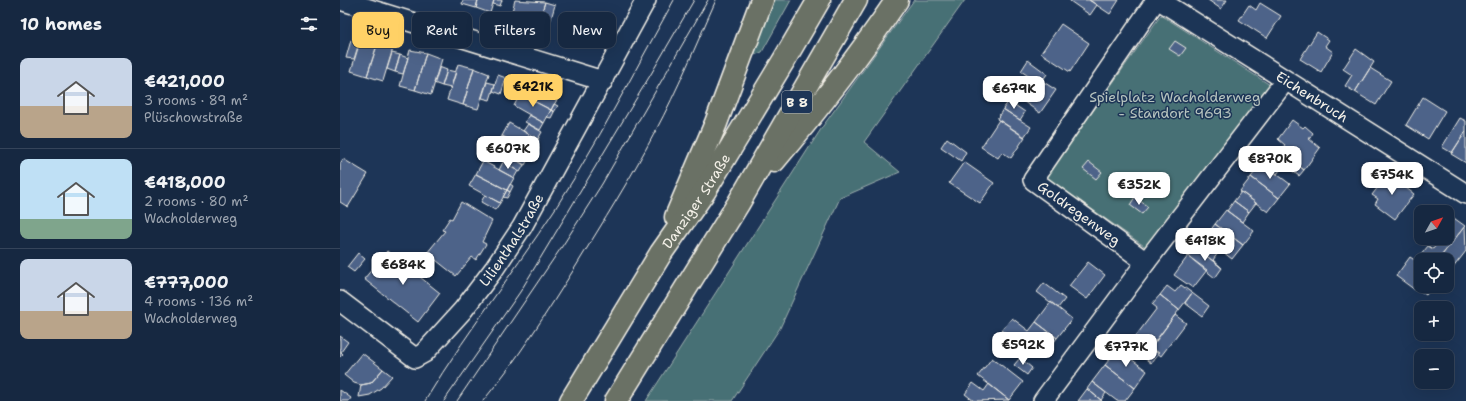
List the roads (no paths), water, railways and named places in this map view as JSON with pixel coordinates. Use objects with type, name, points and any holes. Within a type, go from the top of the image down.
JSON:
[{"type":"highway","points":[[661,253],[716,123],[762,0]]},
{"type":"highway","name":"Danziger Straße","points":[[572,401],[661,253],[704,192],[784,60],[818,0]]},
{"type":"highway","name":"B 8","points":[[616,401],[738,204],[856,0]]},
{"type":"highway","points":[[738,204],[804,126],[874,34],[897,0]]},
{"type":"street","points":[[340,0],[603,81]]},
{"type":"street","name":"Lilienthalstraße","points":[[340,301],[415,358],[424,353],[462,310],[494,269],[522,227],[646,0]]},
{"type":"street","name":"Eichenbruch","points":[[1157,0],[1466,194]]},
{"type":"street","name":"Goldregenweg","points":[[1146,262],[1033,180],[1157,0]]},
{"type":"street","points":[[1043,401],[1146,262],[1285,81]]},
{"type":"tram line","points":[[425,401],[461,344],[539,234],[557,206],[613,111],[674,0]]},
{"type":"tram line","points":[[444,401],[520,292],[694,0]]},
{"type":"tram line","points":[[457,401],[563,245],[602,184],[708,0]]},
{"type":"tram line","points":[[483,401],[508,369],[543,318],[627,183],[671,100],[716,0]]},
{"type":"park label","name":"Spielplatz Wacholderweg - Standort 9693","points":[[1175,106]]}]
